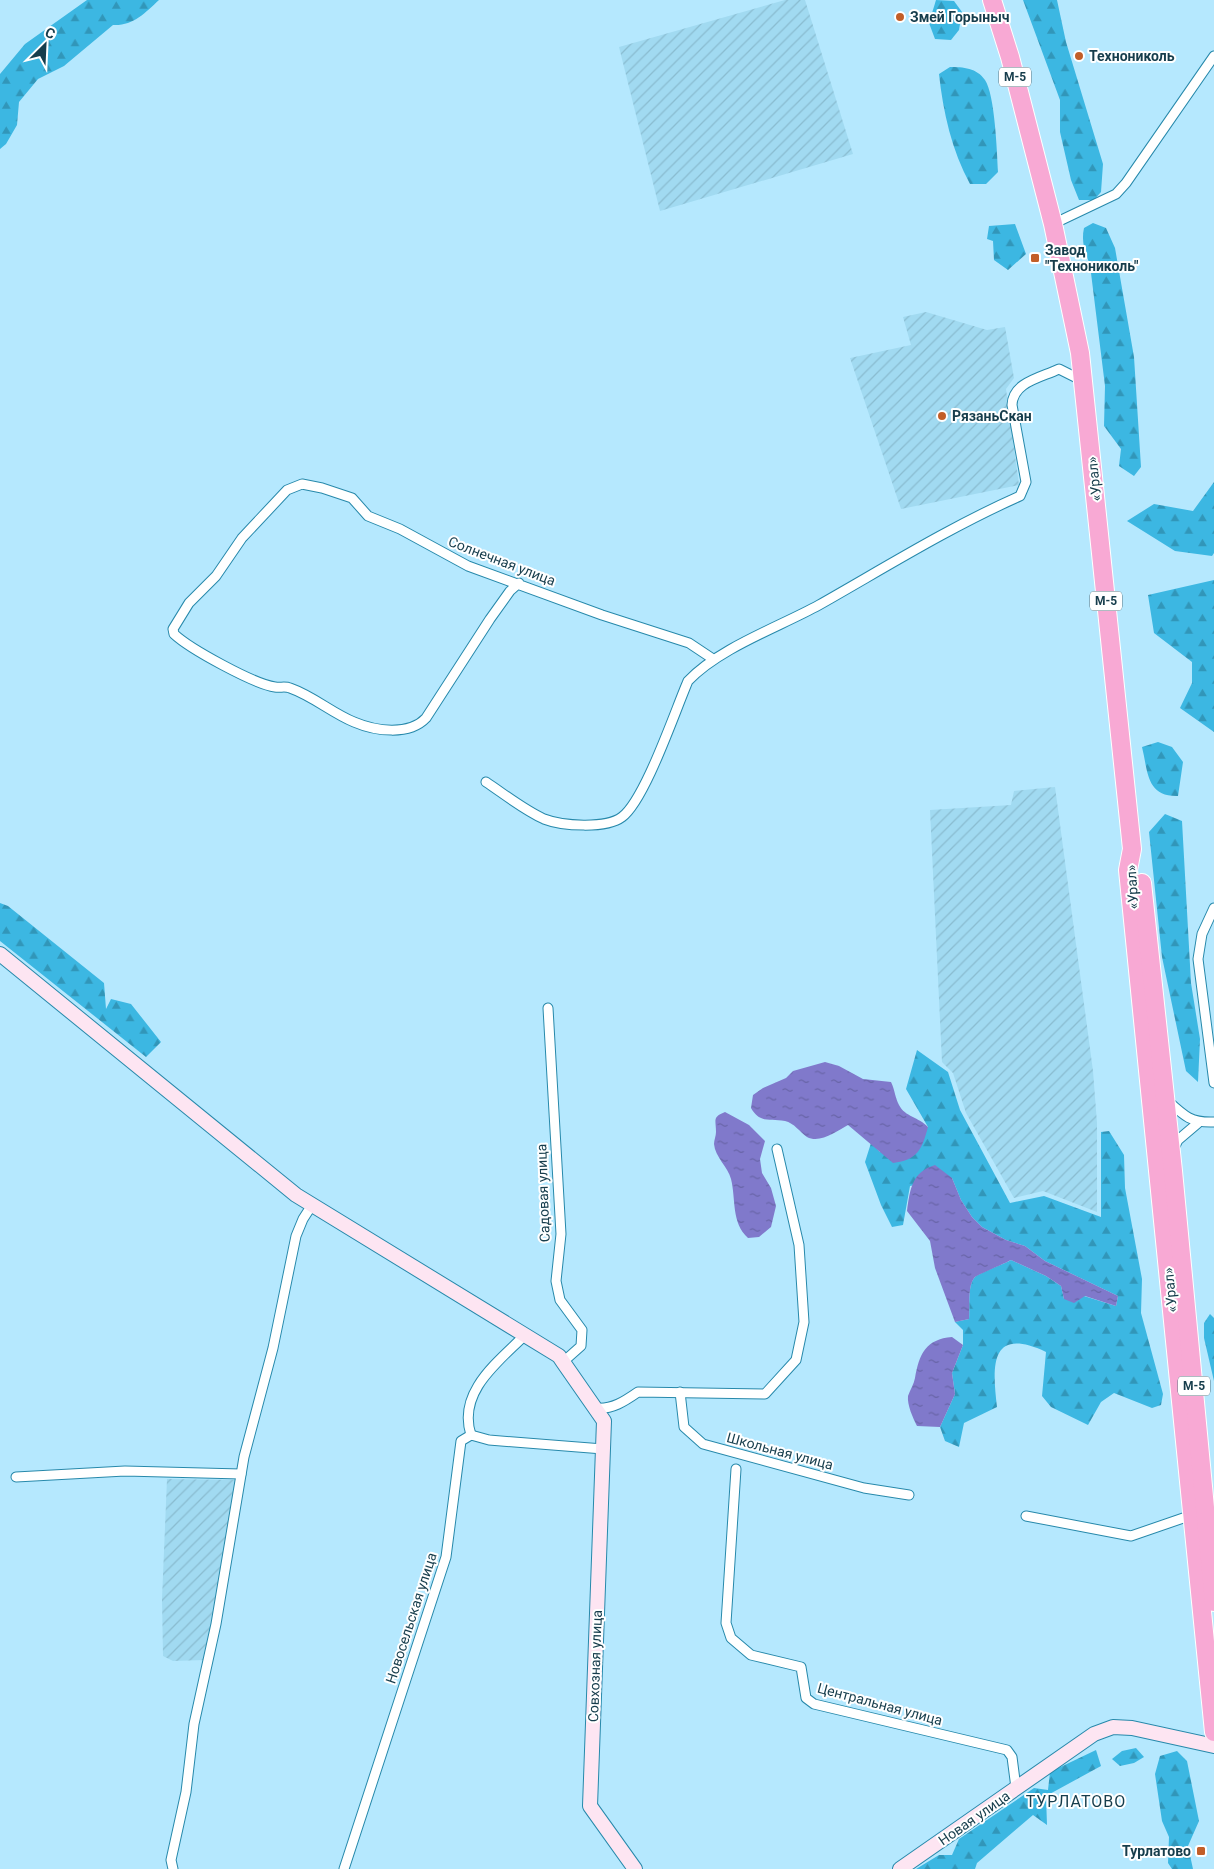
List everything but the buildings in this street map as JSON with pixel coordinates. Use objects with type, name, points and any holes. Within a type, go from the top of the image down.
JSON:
[{"type":"highway","name":"«Урал»","points":[[992,0],[1010,57],[1053,224],[1080,352],[1132,849],[1128,870],[1214,1728]]},
{"type":"highway","name":"«Урал»","points":[[1132,849],[1140,868],[1166,1099],[1212,1553],[1214,1602]]},
{"type":"street","points":[[1053,224],[1116,194],[1126,183],[1214,56]]},
{"type":"street","points":[[486,782],[545,819],[594,826],[620,818],[630,810],[644,784],[688,681],[713,660],[819,605],[938,536],[1020,496],[1026,482],[1012,405],[1013,396],[1018,387],[1059,370],[1083,381]]},
{"type":"street","name":"Солнечная улица","points":[[519,583],[510,591],[500,605],[419,725],[388,730],[354,722],[288,687],[275,687],[252,679],[186,644],[174,634],[173,629],[189,603],[216,576],[242,538],[287,490],[302,484],[322,488],[352,498],[368,516],[400,530],[468,566],[519,583],[602,615],[689,642],[713,660]]},
{"type":"street","points":[[1214,908],[1202,934],[1198,959],[1214,1083]]},
{"type":"street","name":"Совхозная улица","points":[[0,954],[296,1195],[559,1356],[604,1421],[590,1806],[635,1869]]},
{"type":"street","name":"Садовая улица","points":[[548,1008],[561,1234],[556,1281],[560,1300],[582,1330],[581,1346],[563,1362]]},
{"type":"street","points":[[1166,1099],[1179,1112],[1198,1123],[1214,1122]]},
{"type":"street","points":[[1171,1153],[1178,1140],[1198,1123]]},
{"type":"street","points":[[595,1408],[602,1409],[624,1403],[638,1392],[765,1394],[796,1360],[804,1322],[799,1245],[777,1149]]},
{"type":"street","points":[[173,1869],[171,1860],[186,1792],[194,1724],[216,1624],[241,1474],[273,1348],[296,1236],[303,1219],[312,1205]]},
{"type":"street","points":[[525,1335],[479,1382],[469,1406],[467,1419],[471,1435],[489,1440],[603,1449]]},
{"type":"street","name":"Школьная улица","points":[[680,1392],[684,1427],[702,1444],[864,1488],[909,1495]]},
{"type":"street","name":"Новосельская улица","points":[[344,1869],[446,1557],[461,1441],[471,1435]]},
{"type":"street","name":"Центральная улица","points":[[736,1468],[726,1623],[732,1638],[751,1655],[801,1667],[806,1698],[814,1704],[1007,1750],[1012,1756],[1016,1788]]},
{"type":"street","points":[[16,1477],[125,1471],[241,1474]]},
{"type":"street","points":[[1026,1516],[1131,1536],[1192,1515]]},
{"type":"street","name":"Новая улица","points":[[900,1869],[1094,1734],[1114,1727],[1132,1728],[1214,1746]]},
{"type":"street","points":[[1196,1742],[1214,1728]]},
{"type":"shaded area","points":[[785,0],[805,0],[853,154],[660,211],[619,47]]},
{"type":"shaded area","points":[[926,312],[987,330],[1005,327],[1014,378],[1006,389],[1019,485],[901,509],[850,358],[911,345],[903,317]]},
{"type":"shaded area","points":[[1055,787],[1093,1071],[1097,1123],[1097,1212],[1043,1191],[1014,1198],[966,1113],[953,1073],[942,1062],[930,810],[1011,805],[1014,791]]},
{"type":"shaded area","points":[[167,1479],[236,1480],[205,1660],[173,1661],[163,1656],[162,1599]]},
{"type":"green space","points":[[87,0],[159,0],[133,21],[113,25],[64,66],[38,79],[19,102],[17,125],[6,144],[0,149],[0,74],[25,44]]},
{"type":"green space","points":[[936,0],[954,1],[962,12],[959,30],[951,40],[935,39],[929,23]]},
{"type":"green space","points":[[1023,0],[1057,0],[1066,42],[1103,164],[1101,192],[1094,200],[1079,200],[1071,180],[1060,132],[1060,100]]},
{"type":"green space","points":[[950,67],[965,68],[978,73],[985,80],[988,87],[995,124],[998,172],[986,184],[970,184],[953,145],[943,103],[939,74]]},
{"type":"green space","points":[[1093,223],[1106,228],[1115,248],[1134,357],[1141,467],[1134,476],[1119,466],[1121,449],[1104,426],[1105,386],[1090,265],[1083,242],[1084,228]]},
{"type":"green space","points":[[1015,224],[1026,254],[1008,270],[994,260],[993,241],[987,239],[989,226]]},
{"type":"green space","points":[[1214,482],[1214,553],[1212,556],[1175,551],[1127,521],[1154,504],[1193,511]]},
{"type":"green space","points":[[1214,580],[1214,732],[1180,708],[1192,683],[1192,662],[1154,633],[1148,595]]},
{"type":"green space","points":[[1158,742],[1172,747],[1183,762],[1178,796],[1160,792],[1150,781],[1142,747]]},
{"type":"green space","points":[[1165,814],[1182,821],[1191,983],[1200,1039],[1198,1082],[1186,1071],[1162,957],[1149,832]]},
{"type":"green space","points":[[0,903],[8,906],[104,983],[106,1009],[111,999],[131,1004],[161,1042],[146,1057],[0,941]]},
{"type":"green space","points":[[917,1050],[948,1072],[960,1110],[1010,1203],[1044,1196],[1101,1217],[1101,1132],[1109,1131],[1124,1155],[1125,1188],[1142,1279],[1141,1313],[1163,1394],[1161,1405],[1152,1408],[1114,1393],[1101,1402],[1088,1425],[1051,1407],[1042,1396],[1046,1352],[1028,1345],[1014,1344],[1005,1347],[999,1354],[996,1364],[995,1392],[997,1407],[964,1423],[959,1447],[945,1441],[940,1427],[955,1394],[952,1373],[963,1345],[963,1330],[955,1322],[969,1319],[970,1291],[975,1277],[1011,1260],[1046,1276],[1061,1286],[1064,1299],[1084,1296],[1116,1306],[1118,1296],[1045,1261],[1025,1246],[1006,1240],[982,1227],[972,1217],[961,1200],[952,1178],[910,1186],[903,1225],[892,1227],[881,1205],[865,1162],[871,1143],[880,1152],[928,1127],[906,1089]]},
{"type":"green space","points":[[1210,1314],[1214,1318],[1214,1381],[1204,1338],[1204,1323]]},
{"type":"green space","points":[[1136,1748],[1144,1757],[1134,1763],[1120,1766],[1112,1759],[1122,1751]]},
{"type":"green space","points":[[1096,1750],[1101,1766],[1046,1796],[1047,1825],[1033,1815],[977,1863],[975,1869],[916,1869],[939,1855],[952,1855],[959,1839],[1034,1788],[1048,1790],[1050,1772]]},
{"type":"green space","points":[[1177,1751],[1187,1761],[1199,1821],[1188,1846],[1193,1869],[1172,1869],[1168,1863],[1169,1837],[1162,1821],[1155,1774],[1160,1756]]},
{"type":"water","points":[[825,1062],[839,1066],[863,1079],[891,1082],[902,1109],[908,1115],[921,1121],[928,1127],[918,1152],[908,1159],[893,1163],[848,1125],[823,1138],[812,1139],[788,1122],[762,1118],[754,1113],[751,1108],[753,1095],[763,1088],[786,1078],[793,1071]]},
{"type":"water","points":[[725,1112],[749,1125],[765,1141],[760,1159],[762,1173],[771,1188],[776,1206],[771,1227],[759,1237],[748,1238],[739,1225],[736,1218],[731,1179],[715,1149],[716,1117]]},
{"type":"water","points":[[935,1165],[952,1178],[961,1200],[972,1217],[982,1227],[1006,1240],[1025,1246],[1045,1261],[1118,1296],[1116,1306],[1085,1296],[1074,1303],[1064,1299],[1061,1286],[1046,1276],[1011,1260],[975,1277],[970,1291],[969,1319],[955,1322],[935,1268],[930,1241],[907,1211],[911,1189],[917,1177],[927,1168]]},
{"type":"water","points":[[952,1337],[963,1345],[952,1373],[955,1394],[940,1427],[917,1426],[909,1407],[908,1396],[919,1362],[925,1349],[930,1345],[943,1338]]},
{"type":"place","name":"Змей Горыныч","points":[[900,17]]},
{"type":"place","name":"Технониколь","points":[[1079,56]]},
{"type":"place","name":"Завод \"Технониколь\"","points":[[1035,258]]},
{"type":"place","name":"РязаньСкан","points":[[942,416]]},
{"type":"place","name":"Турлатово","points":[[1201,1851]]},
{"type":"district","name":"ТУРЛАТОВО","points":[[1076,1801]]}]
